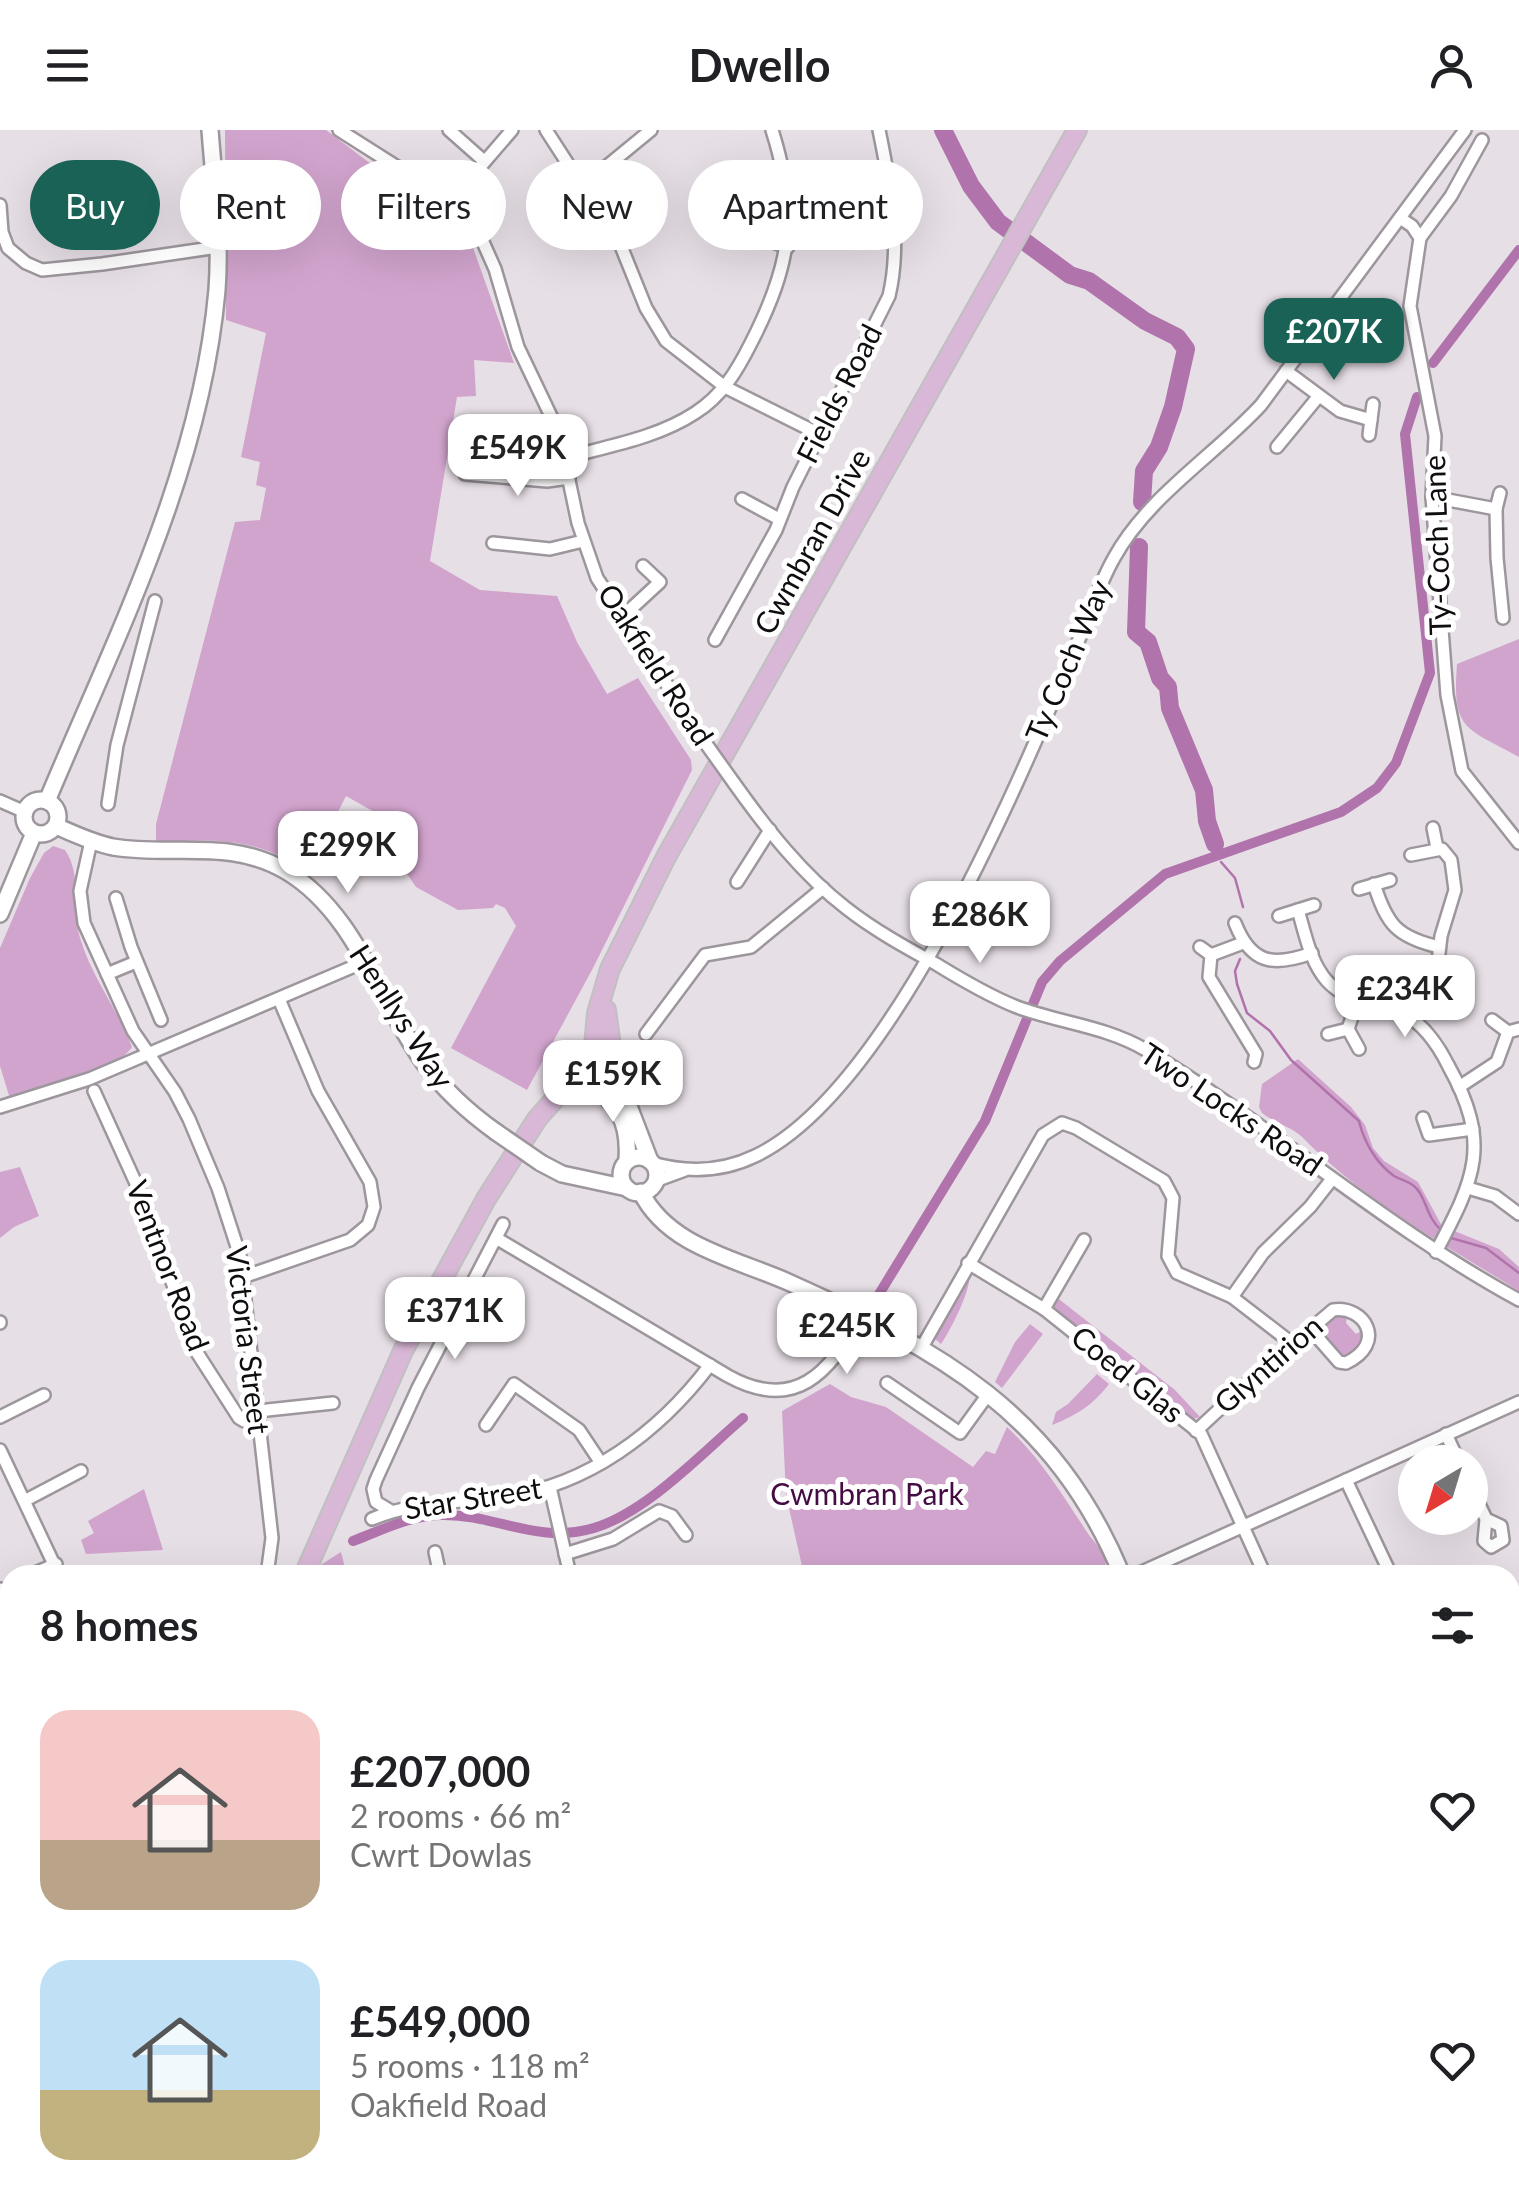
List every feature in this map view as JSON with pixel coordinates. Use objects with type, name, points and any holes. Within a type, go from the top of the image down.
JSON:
[{"type":"main road","name":"Cwmbran Drive","points":[[595,1079],[597,1012],[615,956],[666,858],[1077,130]]},
{"type":"main road","points":[[308,1565],[403,1350],[527,1132],[548,1106],[595,1079],[612,1087],[616,1071],[606,1013],[606,984]]},
{"type":"street","points":[[210,130],[212,160]]},
{"type":"street","name":"Oakfield Road","points":[[339,130],[385,160]]},
{"type":"street","points":[[449,130],[484,160],[512,130]]},
{"type":"street","points":[[546,130],[566,160]]},
{"type":"street","points":[[615,160],[651,130]]},
{"type":"street","points":[[772,130],[779,160]]},
{"type":"street","name":"Fields Road","points":[[879,130],[884,160]]},
{"type":"street","name":"Ty Coch Way","points":[[651,1162],[685,1170],[718,1169],[754,1157],[808,1118],[871,1047],[925,958],[1002,812],[1050,710],[1113,558],[1146,514],[1261,405],[1465,130]]},
{"type":"street","name":"Ty-Coch Lane","points":[[1482,140],[1451,196],[1420,238],[1410,306],[1434,424],[1432,497],[1442,645],[1454,737],[1462,771],[1517,839]]},
{"type":"street","points":[[0,205],[8,248],[42,270],[192,250]]},
{"type":"street","points":[[1400,218],[1420,238]]},
{"type":"street","points":[[47,802],[174,492],[199,402],[217,292],[218,250]]},
{"type":"street","name":"Oakfield Road","points":[[487,250],[518,347],[554,418],[583,541],[602,589],[734,784],[823,888]]},
{"type":"street","points":[[623,250],[655,326],[678,353],[724,387],[819,434]]},
{"type":"street","points":[[565,458],[659,432],[697,412],[724,387],[770,306],[787,250]]},
{"type":"street","name":"Fields Road","points":[[715,640],[889,296],[896,250]]},
{"type":"street","points":[[1286,371],[1340,411],[1371,420]]},
{"type":"street","points":[[1276,447],[1318,397]]},
{"type":"street","points":[[1370,435],[1373,404]]},
{"type":"street","points":[[1288,434],[1299,443]]},
{"type":"street","points":[[465,474],[538,480],[569,478]]},
{"type":"street","points":[[1500,493],[1496,558],[1503,618]]},
{"type":"street","points":[[1432,497],[1496,510]]},
{"type":"street","points":[[742,499],[779,519]]},
{"type":"street","points":[[493,543],[550,549],[583,541]]},
{"type":"street","points":[[620,618],[660,582],[643,566]]},
{"type":"street","points":[[108,804],[118,746],[154,606],[130,604]]},
{"type":"street","points":[[0,801],[24,812]]},
{"type":"street","points":[[36,801],[47,802],[58,814],[56,826],[49,832],[34,833],[24,822],[24,812],[36,801]]},
{"type":"street","name":"Henllys Way","points":[[56,826],[90,841],[124,848],[225,850],[266,861],[289,873],[316,894],[338,920],[434,1075],[463,1106],[562,1174],[634,1190]]},
{"type":"street","points":[[1408,1015],[1438,962],[1456,890],[1451,860],[1437,848],[1432,828]]},
{"type":"street","points":[[738,882],[770,830]]},
{"type":"street","points":[[0,914],[34,833]]},
{"type":"street","name":"Victoria Street","points":[[90,841],[80,907],[90,938],[148,1055],[180,1101],[234,1235],[243,1277],[272,1538],[268,1565]]},
{"type":"street","points":[[1411,855],[1437,848]]},
{"type":"street","points":[[1359,888],[1390,880]]},
{"type":"street","points":[[1374,884],[1382,908],[1396,929],[1407,937],[1439,947]]},
{"type":"street","points":[[646,1034],[705,955],[751,946],[823,888]]},
{"type":"street","name":"Two Locks Road","points":[[823,888],[861,919],[980,989],[1038,1014],[1109,1031],[1141,1047],[1218,1096],[1332,1179],[1519,1300]]},
{"type":"street","points":[[116,898],[136,962],[161,1020]]},
{"type":"street","points":[[1278,916],[1314,905]]},
{"type":"street","points":[[1298,910],[1325,979],[1357,1002],[1389,1006],[1408,1015],[1433,1041],[1460,1087],[1473,1129],[1475,1151],[1468,1188],[1438,1246]]},
{"type":"street","points":[[1235,923],[1243,943],[1262,958],[1274,962],[1312,954]]},
{"type":"street","points":[[1211,955],[1243,943]]},
{"type":"street","points":[[1200,946],[1211,955]]},
{"type":"street","points":[[1211,955],[1209,977],[1256,1054],[1254,1062]]},
{"type":"street","points":[[107,974],[136,962]]},
{"type":"street","points":[[0,1107],[89,1079],[364,962]]},
{"type":"street","points":[[243,1277],[350,1240],[368,1225],[374,1208],[370,1182],[318,1091],[279,998]]},
{"type":"street","points":[[1357,1002],[1348,1029],[1359,1048]]},
{"type":"street","points":[[1460,1087],[1497,1062],[1514,1031],[1492,1020]]},
{"type":"street","points":[[1328,1034],[1348,1029]]},
{"type":"street","points":[[616,1071],[656,1172],[655,1181],[634,1190]]},
{"type":"street","points":[[595,1079],[625,1122],[626,1162],[620,1174],[672,1230],[922,1347],[989,1393],[1028,1428],[1059,1464],[1098,1523],[1117,1565]]},
{"type":"street","name":"Ventnor Road","points":[[94,1092],[144,1201],[196,1351],[239,1418],[244,1422],[258,1416]]},
{"type":"street","points":[[1423,1118],[1424,1137],[1473,1129]]},
{"type":"street","points":[[922,1347],[1042,1135],[1062,1123],[1164,1181],[1174,1206],[1168,1256],[1171,1266],[1185,1279],[1232,1296],[1293,1344]]},
{"type":"street","points":[[578,1177],[592,1176],[636,1157],[651,1162]]},
{"type":"street","name":"Ty Coch Way","points":[[655,1181],[685,1170]]},
{"type":"street","points":[[1232,1296],[1262,1253],[1310,1207],[1332,1179]]},
{"type":"street","points":[[1468,1188],[1495,1196],[1519,1214]]},
{"type":"street","points":[[392,1511],[376,1502],[376,1480],[418,1388],[503,1224]]},
{"type":"street","points":[[496,1238],[749,1386],[791,1388],[824,1372],[860,1318]]},
{"type":"street","points":[[1044,1309],[1084,1240]]},
{"type":"street","name":"Coed Glas","points":[[968,1263],[1044,1309],[1196,1431],[1261,1565]]},
{"type":"street","name":"Glyntirion","points":[[1196,1431],[1293,1344],[1334,1310],[1347,1309],[1370,1334],[1368,1347],[1352,1362],[1339,1362],[1310,1330]]},
{"type":"street","name":"Star Street","points":[[372,1519],[392,1511],[550,1487],[623,1450],[675,1406],[710,1365]]},
{"type":"street","points":[[887,1383],[960,1433],[989,1393]]},
{"type":"street","points":[[486,1425],[514,1384],[579,1430],[601,1463]]},
{"type":"street","points":[[0,1417],[44,1395]]},
{"type":"street","points":[[1157,1565],[1519,1402]]},
{"type":"street","points":[[258,1416],[333,1403]]},
{"type":"street","points":[[1446,1434],[1452,1445]]},
{"type":"street","points":[[0,1450],[56,1565]]},
{"type":"street","points":[[26,1500],[81,1471]]},
{"type":"street","points":[[1346,1480],[1386,1565]]},
{"type":"street","points":[[550,1487],[568,1565]]},
{"type":"street","points":[[564,1548],[613,1539],[659,1511],[672,1516],[686,1535]]},
{"type":"street","points":[[435,1552],[438,1565]]},
{"type":"green space","points":[[225,130],[326,130],[366,160],[341,160],[341,250],[474,250],[514,363],[474,360],[476,396],[457,397],[430,561],[480,590],[557,596],[577,642],[607,694],[638,678],[691,760],[692,770],[527,1090],[451,1048],[516,926],[505,908],[496,904],[493,908],[458,910],[416,887],[399,862],[383,817],[346,796],[314,860],[304,869],[268,851],[233,842],[156,842],[156,824],[235,522],[260,520],[266,488],[256,485],[260,462],[241,457],[266,333],[226,320],[226,250],[321,250],[321,160],[225,160]]},
{"type":"green space","points":[[1519,639],[1519,757],[1466,724],[1460,715],[1456,686],[1457,664]]},
{"type":"green space","points":[[53,846],[65,850],[70,860],[81,941],[132,1047],[123,1057],[94,1073],[10,1099],[0,1066],[0,948],[30,878],[44,853]]},
{"type":"green space","points":[[1298,1059],[1351,1107],[1384,1161],[1418,1182],[1442,1226],[1499,1249],[1519,1267],[1519,1291],[1378,1201],[1298,1134],[1262,1113],[1262,1084]]},
{"type":"green space","points":[[20,1167],[39,1216],[0,1238],[0,1172]]},
{"type":"green space","points":[[969,1276],[964,1299],[941,1344],[934,1338]]},
{"type":"green space","points":[[1055,1296],[1175,1390],[1200,1417],[1193,1419],[1187,1415],[1082,1326],[1076,1327],[1048,1306]]},
{"type":"green space","points":[[1347,1315],[1346,1323],[1356,1334],[1361,1331],[1365,1341],[1347,1358],[1341,1358],[1319,1333],[1336,1316]]},
{"type":"green space","points":[[1030,1324],[1043,1334],[1002,1388],[995,1382],[1015,1342]]},
{"type":"green space","points":[[1097,1374],[1109,1384],[1103,1391],[1084,1409],[1052,1425],[1056,1412]]},
{"type":"green space","name":"Cwmbran Park","points":[[830,1384],[851,1397],[886,1407],[973,1467],[986,1451],[995,1454],[1007,1427],[1042,1466],[1103,1554],[1105,1565],[802,1565],[786,1495],[782,1411]]},
{"type":"green space","points":[[144,1489],[163,1550],[86,1554],[81,1540],[94,1533],[88,1521]]},
{"type":"green space","points":[[341,1552],[344,1565],[321,1565]]},
{"type":"waterway","points":[[943,130],[971,186],[998,222],[1070,275],[1089,281],[1145,321],[1177,337],[1186,349],[1173,407],[1159,447],[1144,471],[1142,502]]},
{"type":"waterway","points":[[1433,363],[1519,250]]},
{"type":"waterway","points":[[873,1304],[985,1121],[1042,982],[1060,961],[1165,874],[1341,812],[1377,788],[1396,763],[1430,673],[1405,434],[1417,397]]},
{"type":"waterway","points":[[1139,547],[1136,632],[1148,642],[1160,678],[1168,687],[1170,708],[1204,790],[1207,821],[1215,844]]},
{"type":"waterway","points":[[1221,862],[1235,878],[1243,907]]},
{"type":"waterway","points":[[1240,959],[1235,971],[1247,1013],[1270,1031],[1291,1060],[1359,1121],[1376,1158],[1394,1176],[1416,1188],[1441,1230]]},
{"type":"waterway","points":[[1451,1238],[1486,1248],[1519,1273]]},
{"type":"waterway","points":[[353,1541],[408,1520],[442,1515],[554,1533],[594,1528],[653,1496],[743,1418]]}]
